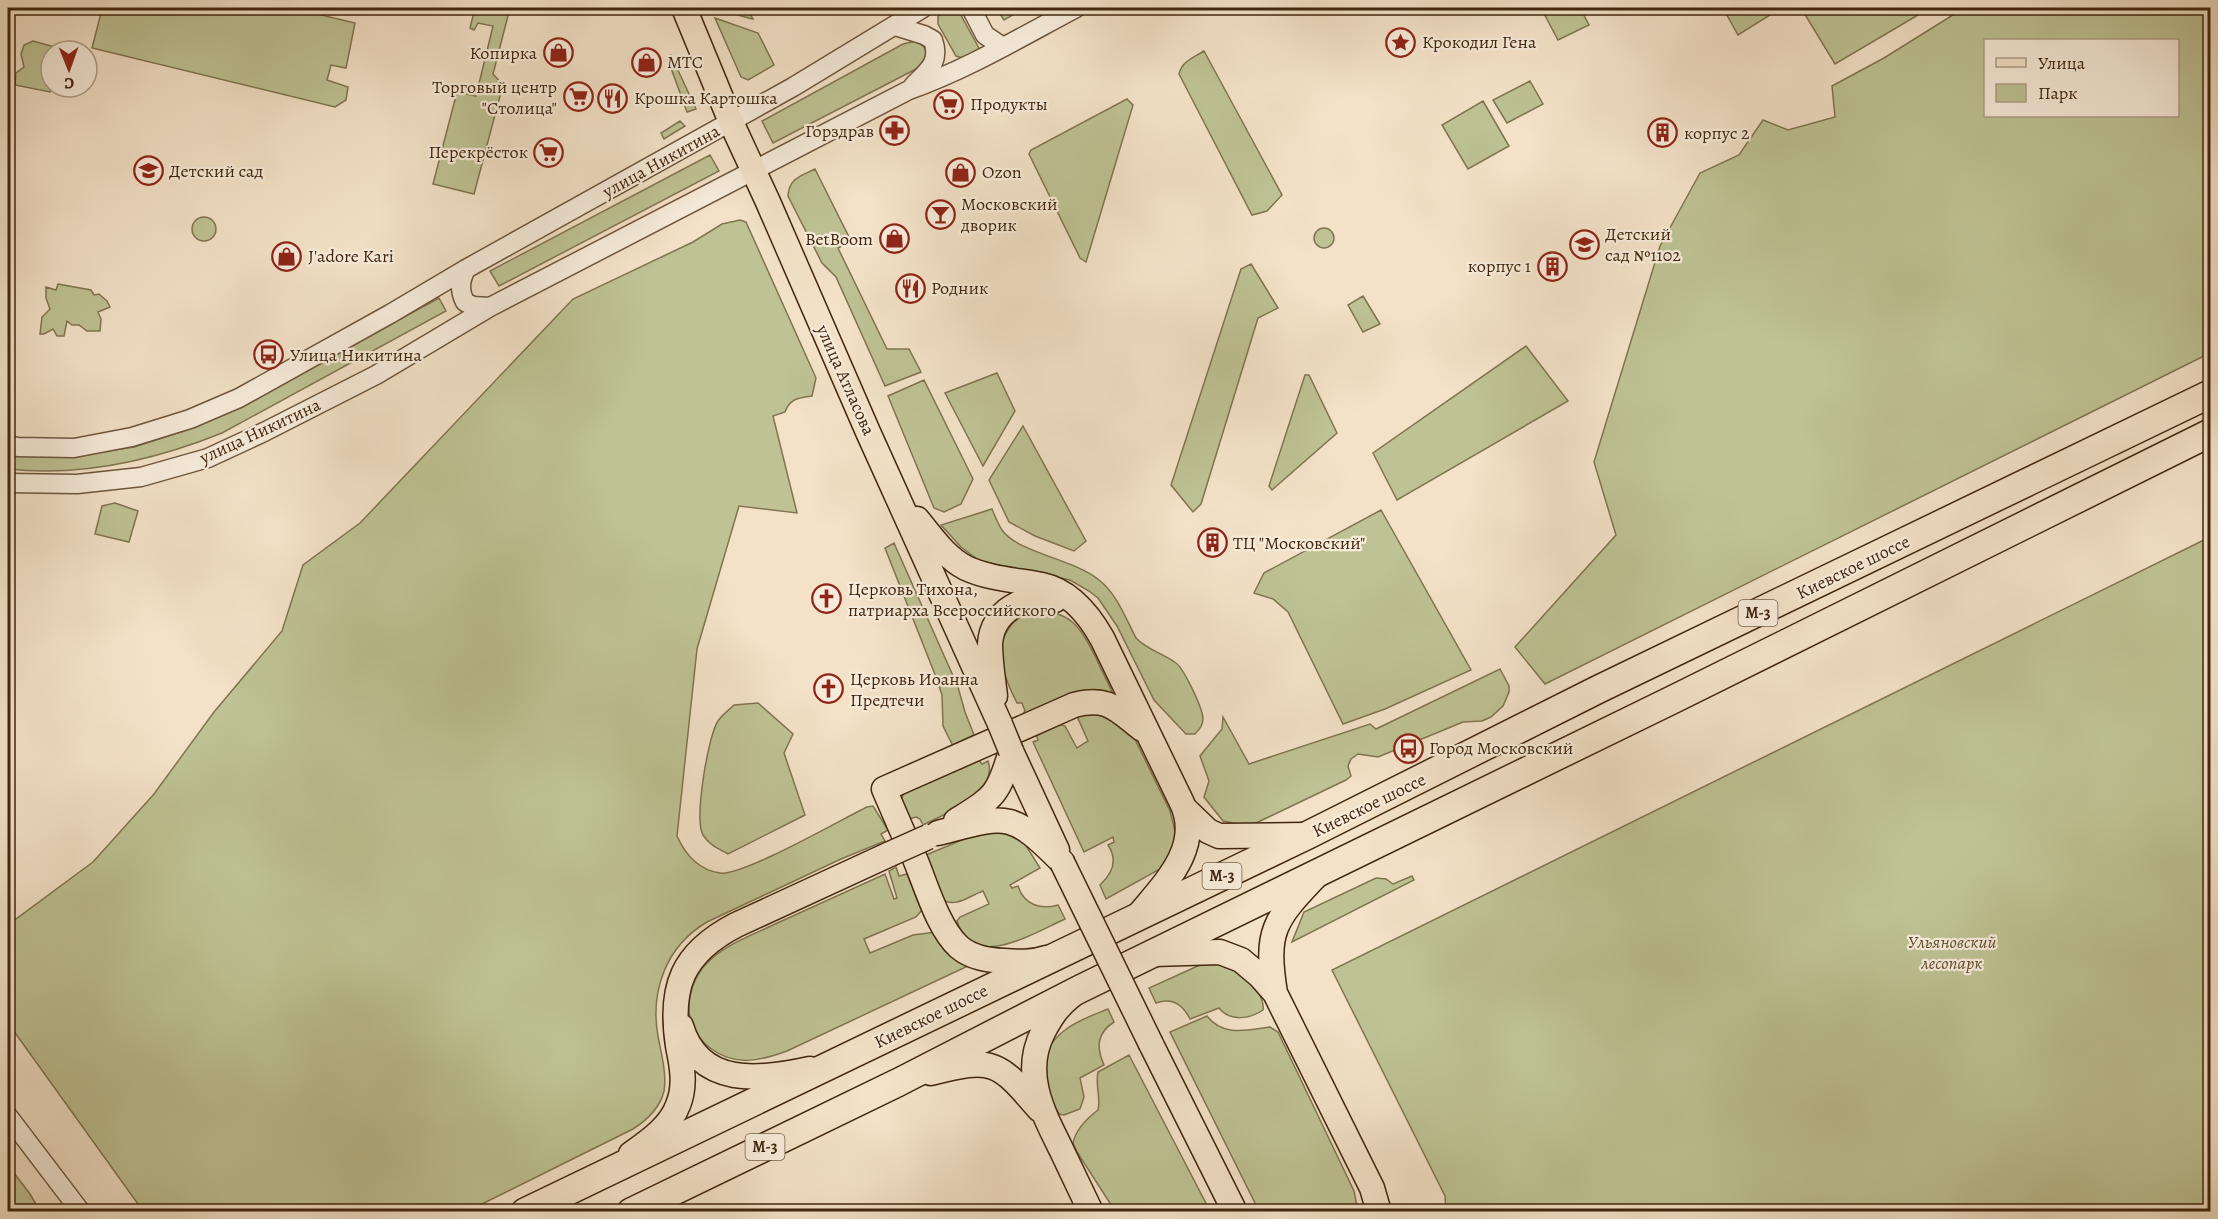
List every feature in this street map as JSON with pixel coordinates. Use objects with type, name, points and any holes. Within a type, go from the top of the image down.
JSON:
[{"type":"highway","name":"Киевское шоссе","points":[[525,1212],[1308,835],[1599,689],[2211,394]]},
{"type":"highway","name":"М-3","points":[[631,1212],[899,1082],[1080,989],[2211,433]]},
{"type":"main road","name":"улица Атласова","points":[[683,8],[730,122],[1011,751],[1150,1044],[1235,1212]]},
{"type":"main road","points":[[895,492],[944,552],[957,562],[985,575],[1055,589],[1076,604],[1090,618],[1102,638],[1185,809],[1208,831],[1219,836],[1308,835]]},
{"type":"main road","points":[[998,720],[990,644],[1000,618],[1016,603],[1028,599],[1044,598],[1076,604]]},
{"type":"main road","points":[[903,833],[884,789],[1074,705],[1089,702],[1109,704],[1149,734]]},
{"type":"main road","points":[[610,1170],[652,1139],[672,1117],[678,1106],[683,1083],[675,1024],[677,991],[687,965],[699,950],[722,933],[933,835],[978,807],[996,792],[1002,782],[1011,751]]},
{"type":"main road","points":[[1136,918],[1167,880],[1181,858],[1187,837],[1185,809]]},
{"type":"main road","points":[[933,835],[988,820],[1009,821],[1028,830],[1062,862]]},
{"type":"main road","points":[[915,859],[939,917],[960,947],[968,953],[987,959],[1020,962],[1041,960],[1065,952]]},
{"type":"main road","points":[[1275,993],[1270,951],[1275,927],[1284,910],[1322,871]]},
{"type":"main road","points":[[1151,954],[1211,952],[1228,954],[1248,965],[1275,993],[1372,1188],[1378,1212]]},
{"type":"main road","points":[[1080,989],[1055,1012],[1035,1053],[1035,1081],[1044,1115],[1091,1212]]},
{"type":"main road","points":[[677,991],[679,1021],[683,1035],[693,1050],[706,1063],[720,1072],[735,1076],[768,1077],[828,1066]]},
{"type":"main road","points":[[899,1082],[966,1064],[980,1064],[1001,1070],[1011,1077],[1044,1115]]},
{"type":"street","name":"улица Никитина","points":[[8,445],[74,448],[132,437],[190,419],[239,398],[794,87],[923,8]]},
{"type":"street","points":[[971,8],[985,35],[1003,47]]},
{"type":"street","points":[[909,90],[935,81],[1076,8]]},
{"type":"street","points":[[895,26],[933,40],[936,51],[934,64],[909,90]]},
{"type":"street","name":"улица Никитина","points":[[8,483],[77,484],[141,477],[208,458],[376,375],[490,307],[909,90]]},
{"type":"street","points":[[466,269],[460,287],[465,302],[473,306],[490,307]]},
{"type":"street","points":[[8,1116],[81,1212]]},
{"type":"green space","points":[[112,8],[292,8],[355,23],[346,68],[331,65],[327,80],[348,87],[346,100],[335,107],[99,50],[99,39],[94,39],[101,13],[111,14]]},
{"type":"green space","points":[[475,8],[510,8],[493,74],[503,85],[474,194],[433,184],[457,92],[476,96],[493,26],[478,23],[474,30],[470,28]]},
{"type":"green space","points":[[713,8],[747,8],[753,19],[752,19]]},
{"type":"green space","points":[[955,8],[980,50],[966,59],[956,56],[938,24],[938,16]]},
{"type":"green space","points":[[996,8],[1025,8],[1004,20]]},
{"type":"green space","points":[[1541,8],[1580,8],[1589,25],[1558,40]]},
{"type":"green space","points":[[1723,8],[1777,8],[1778,10],[1738,35]]},
{"type":"green space","points":[[1801,8],[1930,8],[1835,64]]},
{"type":"green space","points":[[1964,8],[2210,8],[2210,353],[1545,684],[1515,647],[1616,535],[1594,462],[1660,246],[1700,173],[1739,155],[1763,120],[1788,130],[1835,117],[1832,86],[1884,58]]},
{"type":"green space","points":[[715,18],[758,33],[774,65],[748,80],[741,77]]},
{"type":"green space","points":[[33,41],[39,43],[39,90],[15,85],[16,73],[24,67],[21,54],[24,45]]},
{"type":"green space","points":[[916,41],[925,48],[927,55],[924,62],[916,69],[773,143],[762,121],[903,44]]},
{"type":"green space","points":[[1204,51],[1282,195],[1267,211],[1252,215],[1179,74],[1185,63]]},
{"type":"green space","points":[[671,55],[696,109],[687,112],[667,57]]},
{"type":"green space","points":[[1530,81],[1543,104],[1507,123],[1493,100]]},
{"type":"green space","points":[[1127,99],[1133,105],[1086,262],[1080,258],[1029,154],[1031,150]]},
{"type":"green space","points":[[1483,101],[1509,146],[1468,169],[1442,125]]},
{"type":"green space","points":[[680,121],[685,126],[664,139],[661,133]]},
{"type":"green space","points":[[710,155],[719,171],[499,286],[490,271]]},
{"type":"green space","points":[[815,169],[851,241],[838,248],[887,349],[909,349],[921,372],[885,386],[836,277],[822,263],[788,196],[793,181]]},
{"type":"green space","points":[[204,217],[212,221],[216,229],[212,237],[204,241],[196,237],[192,229],[196,221]]},
{"type":"green space","points":[[740,220],[746,222],[816,378],[812,396],[796,400],[785,412],[773,416],[797,513],[739,506],[697,649],[677,836],[684,849],[699,865],[720,873],[731,872],[769,857],[867,807],[873,806],[888,830],[881,834],[885,841],[841,859],[707,922],[681,944],[664,971],[657,1003],[656,1019],[664,1071],[664,1091],[652,1113],[633,1129],[468,1211],[143,1211],[8,1023],[8,925],[93,862],[154,794],[214,712],[282,631],[303,565],[360,523],[573,299],[693,242],[722,224]]},
{"type":"green space","points":[[1324,228],[1331,231],[1334,238],[1331,245],[1324,248],[1317,245],[1314,238],[1317,231]]},
{"type":"green space","points":[[1251,264],[1278,308],[1258,318],[1201,504],[1193,512],[1171,485],[1241,269]]},
{"type":"green space","points":[[58,284],[91,290],[94,295],[99,294],[107,301],[110,307],[98,312],[101,319],[100,331],[87,331],[67,321],[64,336],[57,336],[53,329],[40,334],[42,317],[50,309],[46,298],[46,287],[56,290]]},
{"type":"green space","points":[[1363,296],[1380,324],[1363,332],[1348,305]]},
{"type":"green space","points":[[439,298],[446,311],[222,433],[197,443],[144,458],[90,468],[62,471],[8,469],[8,456],[66,457],[134,447],[193,428],[246,403]]},
{"type":"green space","points":[[1526,346],[1568,401],[1397,500],[1373,453]]},
{"type":"green space","points":[[997,373],[1015,411],[983,466],[945,393]]},
{"type":"green space","points":[[1305,375],[1309,375],[1337,433],[1272,490],[1269,486]]},
{"type":"green space","points":[[924,380],[973,479],[961,504],[944,512],[934,508],[888,396]]},
{"type":"green space","points":[[1023,426],[1086,541],[1074,551],[1035,536],[1009,522],[989,480]]},
{"type":"green space","points":[[115,503],[138,511],[129,542],[95,534],[102,506]]},
{"type":"green space","points":[[992,509],[1002,530],[1020,545],[1076,567],[1099,580],[1116,599],[1136,638],[1145,646],[1176,663],[1192,689],[1202,713],[1202,725],[1195,734],[1186,734],[1154,700],[1117,626],[1098,598],[1070,580],[980,561],[961,547],[941,525]]},
{"type":"green space","points":[[1381,510],[1471,670],[1385,709],[1343,724],[1288,612],[1273,599],[1254,593],[1264,573]]},
{"type":"green space","name":"Ульяновский лесопарк","points":[[2210,537],[2210,1211],[1446,1211],[1445,1196],[1332,970]]},
{"type":"green space","points":[[894,543],[958,687],[974,735],[953,746],[943,726],[942,695],[936,677],[885,548]]},
{"type":"green space","points":[[1030,610],[1055,613],[1065,617],[1079,629],[1091,648],[1113,695],[1022,716],[1025,711],[1022,703],[1017,703],[1010,689],[1002,664],[1001,652],[1008,629]]},
{"type":"green space","points":[[1500,669],[1509,686],[1509,692],[1503,706],[1491,717],[1482,721],[1463,722],[1378,757],[1358,754],[1351,759],[1348,766],[1351,776],[1346,780],[1256,823],[1243,825],[1223,821],[1204,797],[1209,781],[1200,756],[1222,729],[1223,717],[1249,764],[1370,724],[1376,729]]},
{"type":"green space","points":[[758,703],[793,734],[784,753],[805,815],[728,854],[714,846],[703,835],[700,813],[706,759],[714,730],[721,717],[734,705]]},
{"type":"green space","points":[[1099,711],[1131,731],[1170,811],[1176,835],[1171,856],[1160,869],[1106,899],[1100,885],[1108,876],[1112,866],[1113,856],[1108,845],[1114,842],[1113,837],[1084,852],[1033,742],[1038,740],[1035,731],[1059,724],[1065,726],[1077,748],[1088,741],[1076,714]]},
{"type":"green space","points":[[978,759],[982,764],[988,761],[989,773],[986,783],[978,793],[957,808],[923,825],[916,817],[909,819],[902,801],[906,791],[954,768],[961,769]]},
{"type":"green space","points":[[1006,831],[1025,844],[1040,868],[1010,885],[1012,888],[1018,886],[1024,898],[1039,906],[1058,905],[1065,919],[1022,939],[990,947],[976,944],[965,936],[957,921],[960,917],[989,904],[983,891],[951,903],[941,898],[926,855],[981,832]]},
{"type":"green space","points":[[896,867],[899,876],[907,874],[922,910],[916,917],[864,939],[870,953],[913,935],[936,932],[970,965],[787,1051],[767,1057],[748,1060],[729,1058],[710,1048],[701,1039],[690,1017],[690,999],[696,978],[713,957],[746,937],[885,874],[894,899],[897,898],[889,871]]},
{"type":"green space","points":[[1412,876],[1414,880],[1292,942],[1304,912],[1376,878],[1386,879],[1393,884]]},
{"type":"green space","points":[[1219,963],[1238,970],[1247,977],[1259,993],[1263,1010],[1240,1018],[1229,1015],[1219,1008],[1190,1019],[1180,1006],[1172,1002],[1156,1003],[1149,988],[1202,964]]},
{"type":"green space","points":[[1108,1009],[1114,1022],[1101,1036],[1099,1046],[1104,1065],[1080,1078],[1084,1097],[1080,1109],[1064,1115],[1059,1114],[1049,1092],[1044,1070],[1049,1048],[1055,1039],[1070,1026]]},
{"type":"green space","points":[[1207,1016],[1213,1023],[1228,1030],[1270,1027],[1278,1032],[1354,1191],[1358,1211],[1259,1211],[1170,1032]]},
{"type":"green space","points":[[1129,1055],[1210,1211],[1115,1211],[1077,1152],[1073,1143],[1076,1133],[1098,1110],[1098,1072]]},
{"type":"green space","points":[[8,1165],[30,1194],[40,1211],[8,1211]]},
{"type":"place","name":"Крокодил Гена","points":[[1401,42]]},
{"type":"place","name":"Копирка","points":[[558,53]]},
{"type":"place","name":"МТС","points":[[646,62]]},
{"type":"place","name":"Торговый центр \"Столица\"","points":[[578,97]]},
{"type":"place","name":"Крошка Картошка","points":[[613,98]]},
{"type":"place","name":"Продукты","points":[[949,104]]},
{"type":"place","name":"Горздрав","points":[[895,131]]},
{"type":"place","name":"корпус 2","points":[[1663,133]]},
{"type":"place","name":"Перекрёсток","points":[[549,152]]},
{"type":"place","name":"Детский сад","points":[[148,171]]},
{"type":"place","name":"Ozon","points":[[961,172]]},
{"type":"place","name":"Московский дворик","points":[[940,214]]},
{"type":"place","name":"BetBoom","points":[[894,239]]},
{"type":"place","name":"Детский сад №1102","points":[[1584,244]]},
{"type":"place","name":"J'adore Kari","points":[[287,256]]},
{"type":"place","name":"корпус 1","points":[[1552,266]]},
{"type":"place","name":"Родник","points":[[910,288]]},
{"type":"place","name":"Улица Никитина","points":[[269,355]]},
{"type":"place","name":"ТЦ \"Московский\"","points":[[1212,543]]},
{"type":"place","name":"Церковь Тихона, патриарха Всероссийского","points":[[827,599]]},
{"type":"place","name":"Церковь Иоанна Предтечи","points":[[829,689]]},
{"type":"place","name":"Город Московский","points":[[1408,748]]}]
